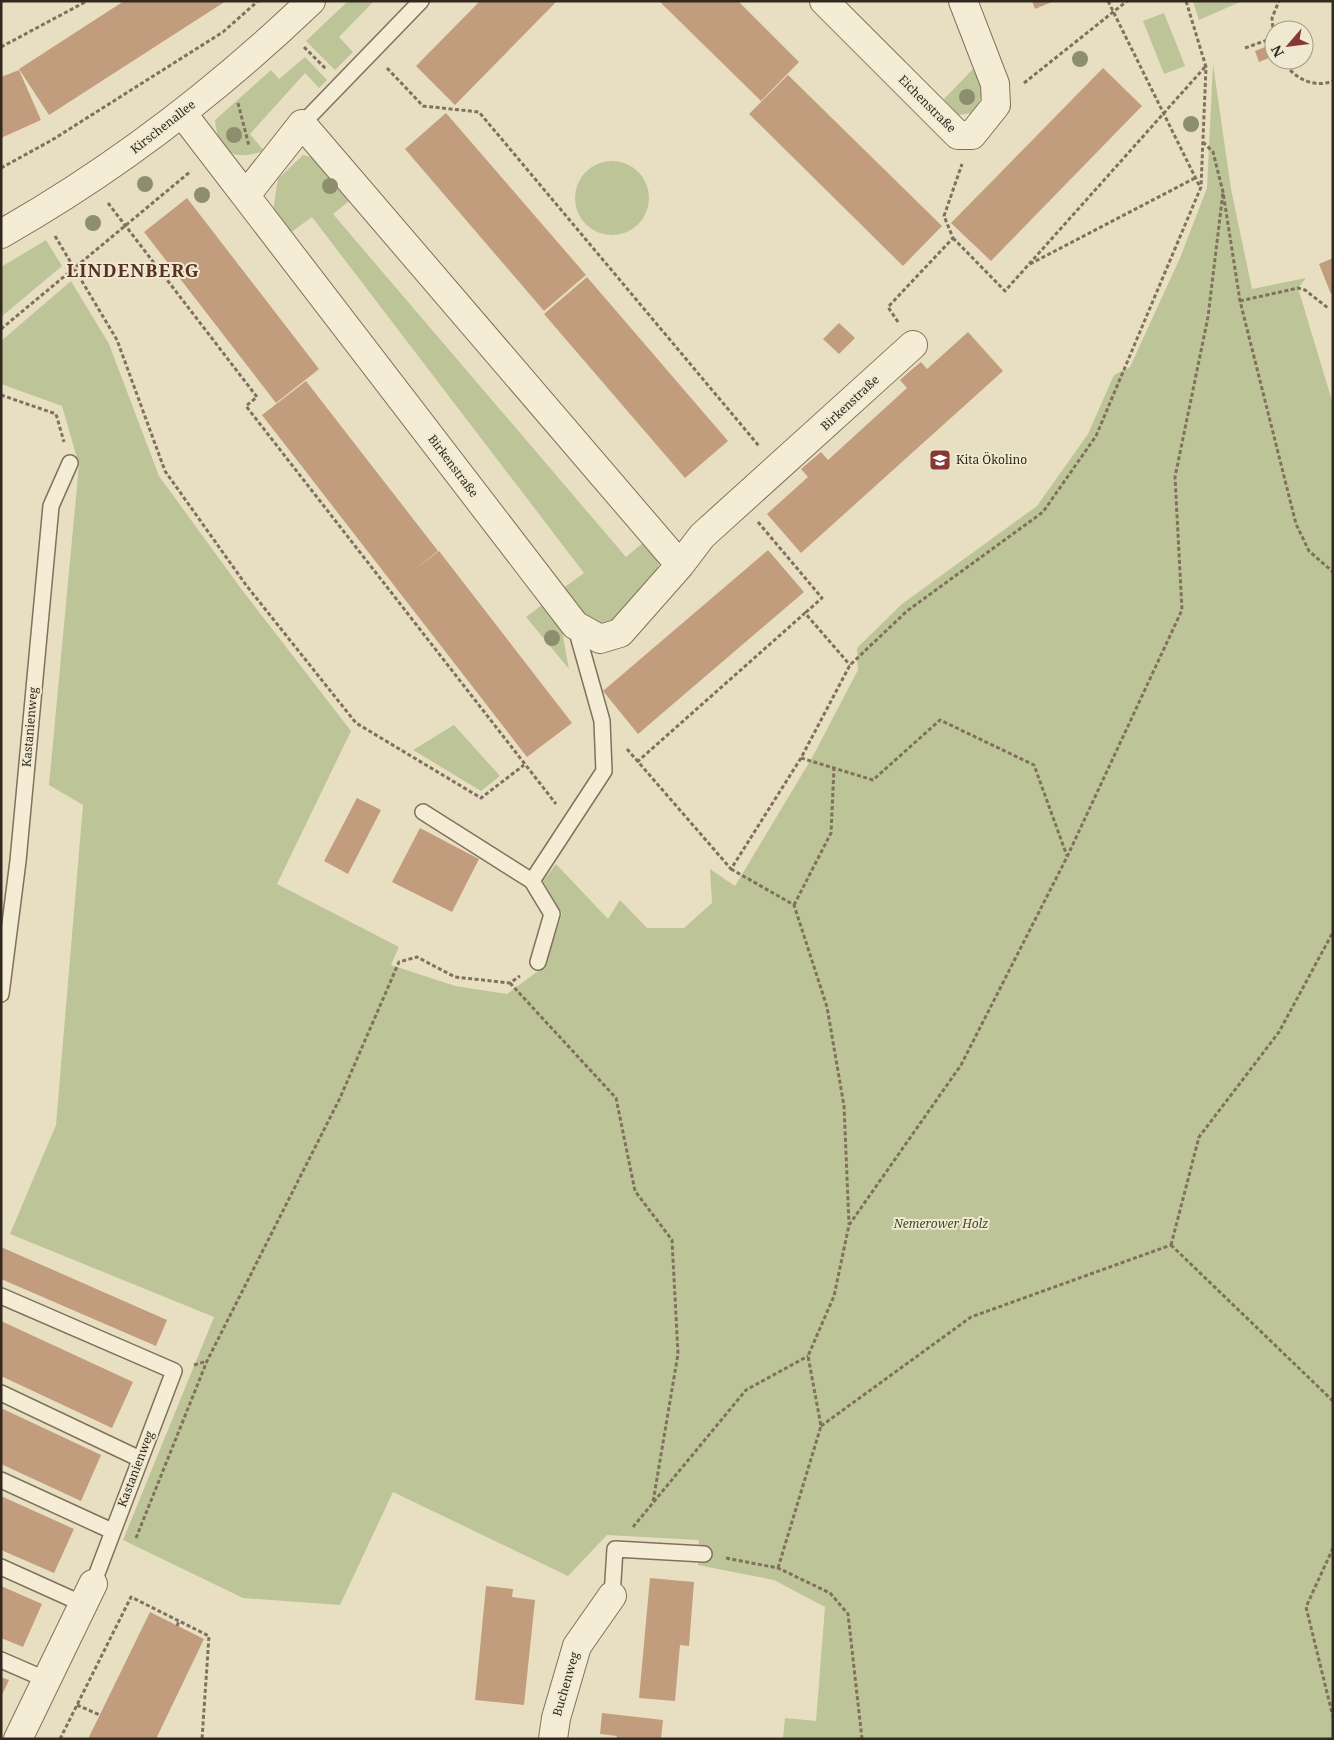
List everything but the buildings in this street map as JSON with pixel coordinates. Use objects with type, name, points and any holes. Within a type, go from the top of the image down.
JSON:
[{"type":"street","name":"Kirschenallee","points":[[1,234],[41,212],[90,181],[182,113],[284,27],[311,1]]},
{"type":"street","name":"Eichenstraße","points":[[824,1],[958,135],[972,134],[996,105]]},
{"type":"street","points":[[963,1],[995,84],[996,105]]},
{"type":"street","name":"Birkenstraße","points":[[182,113],[214,152],[251,187],[575,625],[600,639],[620,633],[680,565],[702,536],[779,469],[913,345]]},
{"type":"street","points":[[251,187],[302,124],[680,565]]},
{"type":"street","name":"Kastanienweg","points":[[18,1739],[88,1594]]},
{"type":"street","name":"Buchenweg","points":[[553,1739],[556,1718],[577,1646],[612,1596]]},
{"type":"lane","points":[[302,124],[421,1]]},
{"type":"lane","name":"Kastanienweg","points":[[1,994],[18,861],[51,506],[70,463]]},
{"type":"lane","points":[[532,881],[604,771],[602,721],[575,625]]},
{"type":"lane","points":[[423,812],[532,881],[552,914],[538,962]]},
{"type":"lane","name":"Kastanienweg","points":[[1,1296],[174,1371],[88,1594]]},
{"type":"lane","points":[[1,1393],[140,1459]]},
{"type":"lane","points":[[1,1480],[112,1531]]},
{"type":"lane","points":[[615,1549],[704,1554]]},
{"type":"lane","name":"Buchenweg","points":[[612,1596],[615,1549]]},
{"type":"lane","points":[[1,1567],[88,1594]]},
{"type":"lane","points":[[1,1660],[47,1680]]},
{"type":"path","points":[[1,48],[87,1]]},
{"type":"path","points":[[1,168],[52,140],[223,32],[258,1]]},
{"type":"path","points":[[1108,1],[1201,187]]},
{"type":"path","points":[[996,105],[1127,1]]},
{"type":"path","points":[[731,869],[801,758],[850,665],[907,611],[1043,512],[1096,436],[1201,187],[1206,66],[1186,1]]},
{"type":"path","points":[[1272,20],[1279,1]]},
{"type":"path","points":[[284,27],[340,83]]},
{"type":"path","points":[[1245,48],[1264,42]]},
{"type":"path","points":[[372,52],[423,106],[479,112],[779,469]]},
{"type":"path","points":[[972,134],[944,216],[953,238],[1005,291],[1206,66]]},
{"type":"path","points":[[1290,70],[1294,75],[1308,82],[1333,82]]},
{"type":"path","points":[[231,73],[251,187]]},
{"type":"path","points":[[1202,142],[1213,152],[1223,192],[1240,302],[1296,524],[1310,551],[1333,572]]},
{"type":"path","points":[[1,329],[214,152]]},
{"type":"path","points":[[1027,265],[1196,178]]},
{"type":"path","points":[[90,181],[126,224],[257,396],[246,406],[570,821]]},
{"type":"path","points":[[849,1225],[961,1065],[1067,857],[1182,610],[1175,477],[1208,317],[1223,192]]},
{"type":"path","points":[[41,212],[117,340],[165,471],[246,585],[356,723],[481,798],[524,764]]},
{"type":"path","points":[[901,294],[953,238]]},
{"type":"path","points":[[1240,302],[1298,288],[1305,290],[1328,308]]},
{"type":"path","points":[[1,395],[56,414],[70,463]]},
{"type":"path","points":[[637,762],[822,598],[742,502]]},
{"type":"path","points":[[805,613],[850,665]]},
{"type":"path","points":[[801,758],[873,780],[940,720],[1034,765],[1067,857]]},
{"type":"path","points":[[602,721],[731,869],[794,905],[827,1007],[844,1106],[849,1225],[834,1296],[808,1356],[820,1426],[778,1568]]},
{"type":"path","points":[[794,905],[831,833],[834,768]]},
{"type":"path","points":[[1171,1245],[1199,1137],[1279,1032],[1333,932]]},
{"type":"path","points":[[132,1542],[139,1535],[207,1361],[340,1098],[399,962],[417,957],[455,977],[510,983],[616,1098],[635,1191],[672,1240],[678,1354],[653,1502]]},
{"type":"path","points":[[510,983],[538,962]]},
{"type":"path","points":[[1171,1245],[1333,1401]]},
{"type":"path","points":[[820,1426],[971,1316],[1171,1245]]},
{"type":"path","points":[[615,1549],[746,1390],[808,1356]]},
{"type":"path","points":[[1333,1548],[1306,1607],[1333,1718]]},
{"type":"path","points":[[704,1554],[778,1568],[830,1594],[848,1614],[862,1739]]},
{"type":"path","points":[[60,1739],[131,1597],[209,1636],[202,1739]]},
{"type":"path","points":[[177,1626],[179,1621]]},
{"type":"path","points":[[77,1705],[100,1715]]},
{"type":"green space","points":[[348,1],[374,1],[339,37],[353,52],[335,70],[306,41]]},
{"type":"green space","points":[[1193,1],[1242,1],[1199,20]]},
{"type":"green space","points":[[1164,13],[1185,66],[1164,74],[1143,21]]},
{"type":"green space","points":[[305,57],[327,80],[319,88],[305,73],[250,134],[264,151],[244,155],[236,155],[229,152],[220,141],[215,120],[271,70],[279,79]]},
{"type":"green space","name":"Nemerower Holz","points":[[1213,64],[1231,189],[1252,289],[1306,278],[1298,288],[1333,404],[1333,1739],[783,1739],[785,1718],[816,1721],[825,1607],[774,1580],[698,1565],[699,1540],[607,1535],[568,1576],[393,1492],[340,1605],[243,1598],[123,1540],[214,1317],[10,1234],[56,1125],[83,805],[49,785],[79,465],[62,406],[1,384],[1,341],[71,281],[109,344],[159,476],[242,590],[351,731],[277,884],[399,947],[391,965],[455,986],[507,994],[545,966],[562,914],[543,881],[556,864],[608,919],[620,900],[647,928],[684,928],[712,903],[710,869],[735,886],[813,756],[858,670],[857,648],[902,604],[1037,506],[1088,434],[1114,375],[1130,367],[1180,258],[1207,188]]},
{"type":"green space","points":[[973,69],[980,87],[981,96],[972,113],[958,115],[944,99]]},
{"type":"green space","points":[[303,155],[317,159],[353,198],[333,214],[626,557],[645,541],[658,558],[659,572],[616,621],[598,625],[584,618],[562,589],[584,573],[312,217],[290,233],[273,210],[278,179]]},
{"type":"green space","points":[[612,161],[626,164],[638,172],[646,184],[649,198],[646,212],[638,224],[626,232],[612,235],[598,232],[586,224],[578,212],[575,198],[578,184],[586,172],[598,164]]},
{"type":"green space","points":[[46,240],[62,266],[1,317],[1,267]]},
{"type":"green space","points":[[543,604],[562,631],[569,669],[526,617]]},
{"type":"green space","points":[[454,725],[500,776],[481,791],[413,750]]},
{"type":"place","name":"Kita Ökolino","points":[[940,460]]},
{"type":"district","name":"LINDENBERG","points":[[133,271]]}]
